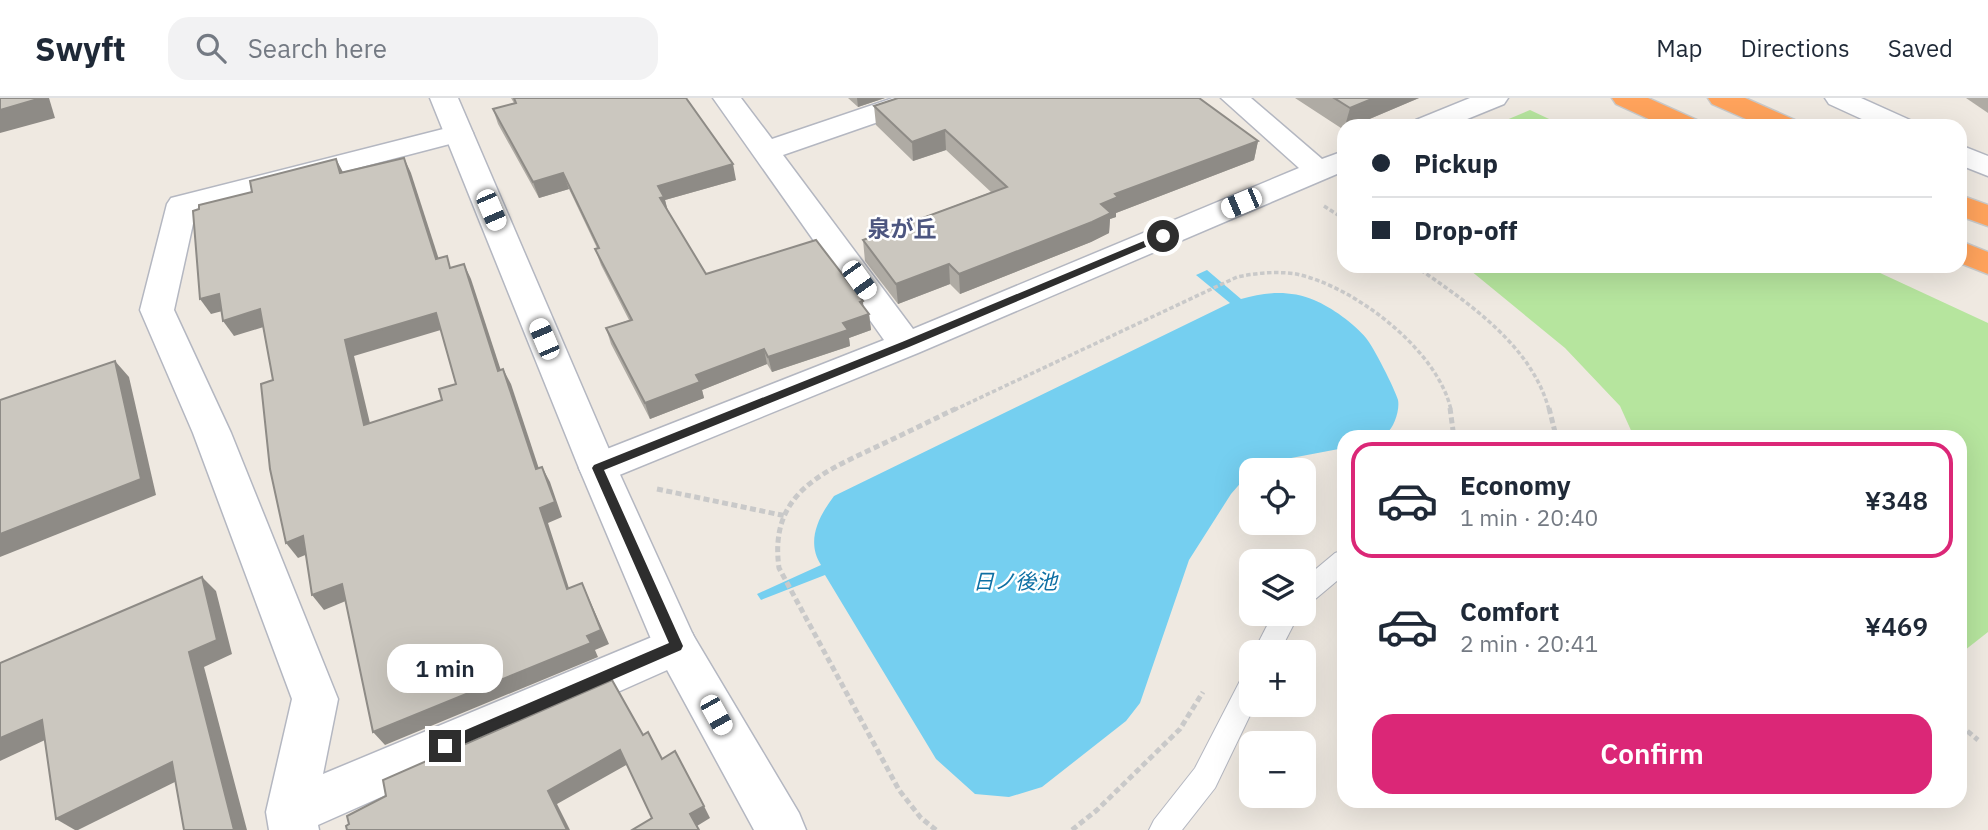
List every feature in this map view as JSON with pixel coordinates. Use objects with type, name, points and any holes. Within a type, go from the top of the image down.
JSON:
[{"type":"highway","points":[[1626,98],[1672,119]]},
{"type":"highway","points":[[1722,98],[1769,119]]},
{"type":"highway","points":[[1967,207],[1988,217]]},
{"type":"highway","points":[[1967,254],[1988,264]]},
{"type":"street","points":[[444,98],[598,468],[676,646],[780,830]]},
{"type":"street","points":[[727,98],[906,345]]},
{"type":"street","points":[[766,151],[920,98]]},
{"type":"street","points":[[1236,98],[1331,165]]},
{"type":"street","points":[[1443,119],[1494,98]]},
{"type":"street","points":[[1839,98],[1885,119]]},
{"type":"street","points":[[293,821],[315,699],[212,433],[158,310],[182,204],[458,133]]},
{"type":"street","points":[[1967,157],[1988,167]]},
{"type":"street","points":[[598,468],[906,345],[1331,165]]},
{"type":"street","points":[[293,821],[676,646]]},
{"type":"lane","points":[[1316,584],[1337,566]]},
{"type":"lane","points":[[1164,830],[1205,778],[1239,709]]},
{"type":"path","points":[[936,830],[921,818],[899,790],[779,568],[776,541],[786,516],[800,490],[824,471],[1237,277],[1259,272],[1305,277],[1329,286],[1391,326],[1429,364],[1442,384],[1453,414],[1454,430]]},
{"type":"path","points":[[1424,273],[1486,319],[1519,354],[1542,389],[1555,430]]},
{"type":"path","points":[[657,489],[786,516]]},
{"type":"path","points":[[1072,830],[1097,810],[1180,729],[1209,682]]},
{"type":"path","points":[[1967,731],[1978,740]]},
{"type":"green space","points":[[1530,110],[1549,119],[1509,119]]},
{"type":"green space","points":[[1474,273],[1880,273],[1988,323],[1988,632],[1967,648],[1967,430],[1631,430],[1620,406],[1565,348]]},
{"type":"water","name":"日ノ後池","points":[[1207,270],[1241,299],[1287,293],[1321,303],[1335,311],[1361,333],[1378,358],[1398,400],[1394,423],[1390,430],[1337,430],[1337,449],[1291,458],[1239,458],[1239,485],[1189,560],[1140,703],[1126,721],[1042,787],[1009,797],[975,794],[936,759],[825,575],[761,600],[757,594],[821,565],[814,539],[823,512],[834,496],[1230,303],[1196,275]]},
{"type":"building","points":[[0,98],[41,98],[0,110]]},
{"type":"building","points":[[514,98],[686,98],[733,164],[658,186],[664,197],[660,198],[706,274],[816,240],[863,301],[860,302],[869,314],[843,323],[848,330],[768,357],[764,349],[696,375],[700,382],[645,403],[606,328],[632,320],[595,249],[599,248],[563,173],[533,182],[493,109],[516,103]]},
{"type":"building","points":[[898,98],[1199,98],[1258,141],[1115,194],[1118,197],[1101,204],[1111,213],[1092,222],[959,274],[949,264],[896,284],[863,240],[1007,187],[945,130],[912,142],[874,106]]},
{"type":"building","points":[[1334,98],[1374,98],[1350,108]]},
{"type":"building","points":[[404,158],[436,259],[447,256],[450,268],[464,264],[498,371],[503,369],[536,469],[542,467],[555,502],[540,508],[567,589],[582,583],[601,630],[587,636],[591,643],[373,732],[342,584],[312,595],[303,536],[286,543],[270,469],[261,384],[273,380],[260,309],[223,321],[219,294],[200,299],[193,211],[199,209],[199,205],[252,192],[250,181],[336,159],[340,173]],"holes":[[[436,313],[456,384],[439,389],[442,400],[364,425],[345,340]]]},
{"type":"building","points":[[115,361],[141,479],[0,534],[0,400]]},
{"type":"building","points":[[202,577],[217,640],[189,652],[234,830],[184,830],[172,762],[56,819],[42,720],[0,738],[0,663]]},
{"type":"building","points":[[612,680],[643,735],[648,732],[662,759],[675,751],[704,806],[690,814],[699,830],[632,830],[652,818],[620,750],[548,791],[567,830],[347,830],[347,816],[386,796],[383,780]]},
{"type":"district","name":"泉が丘","points":[[902,229]]},
{"type":"route","points":[[445,746],[676,646],[598,468],[906,345],[1163,236]]}]
